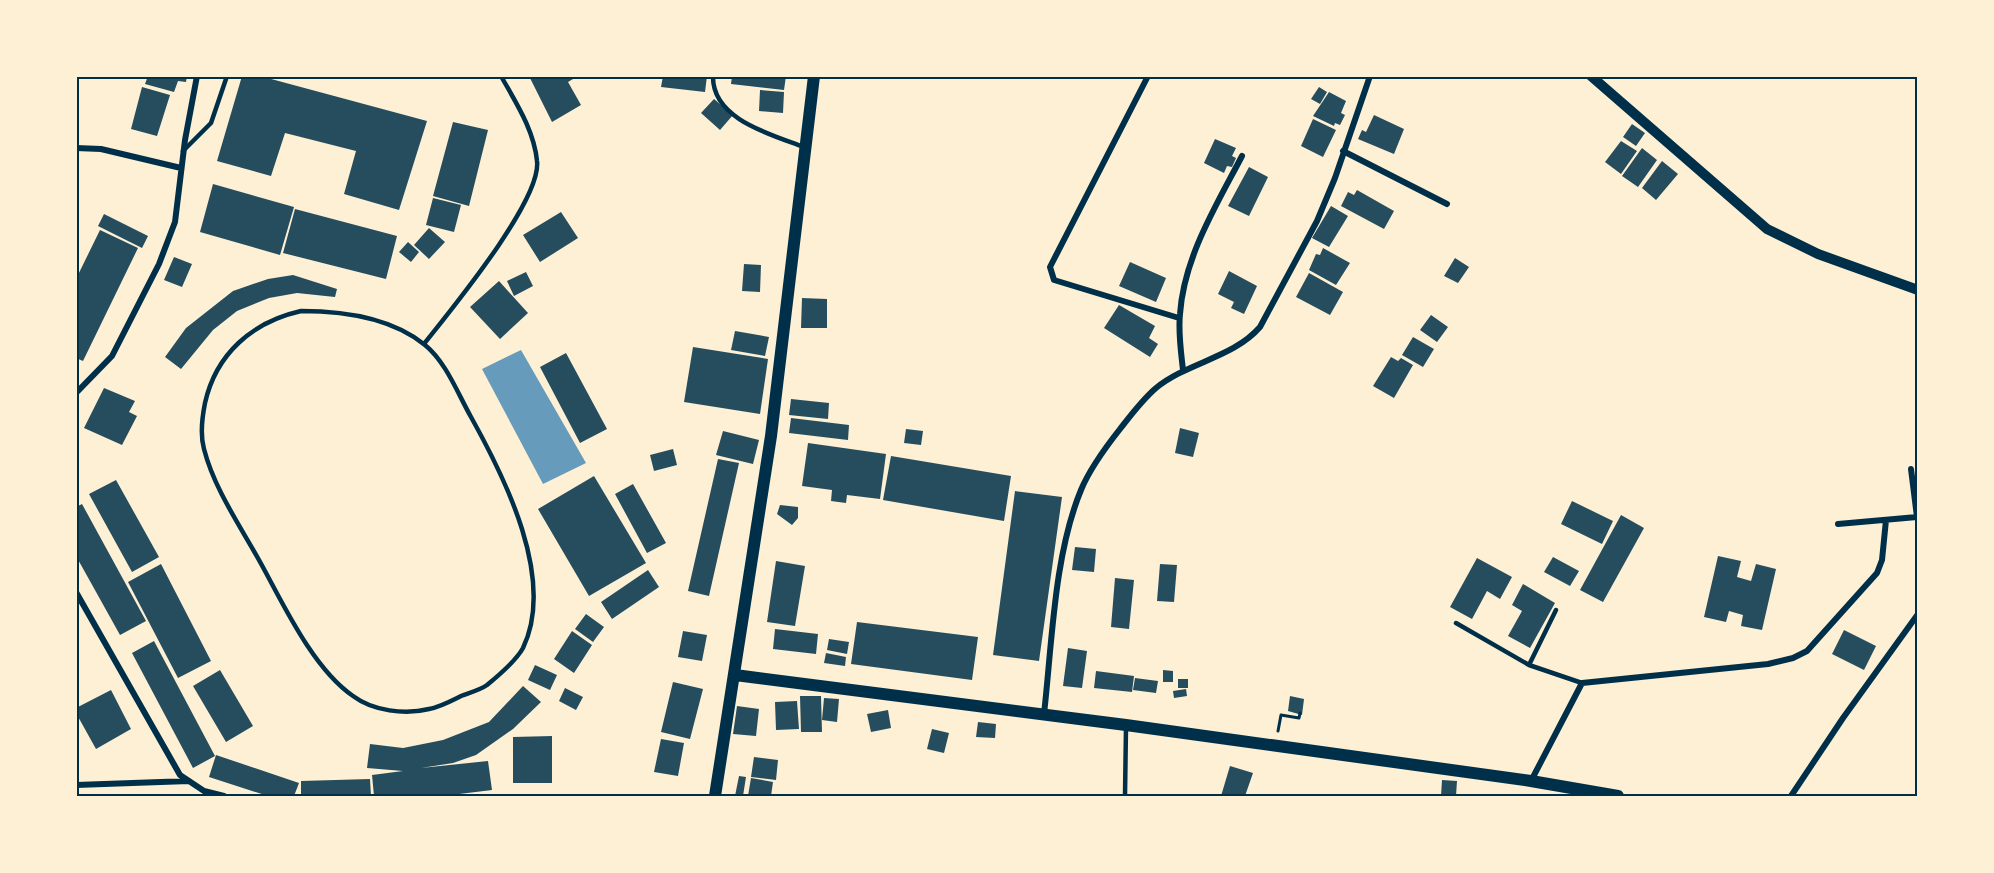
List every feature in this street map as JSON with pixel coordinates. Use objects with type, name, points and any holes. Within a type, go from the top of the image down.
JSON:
[{"type":"main road","points":[[715,796],[771,436],[814,76]]},
{"type":"main road","points":[[735,675],[1126,725],[1531,781],[1583,793],[1618,796]]},
{"type":"street","points":[[76,393],[112,356],[159,264],[176,222],[183,151],[197,76]]},
{"type":"street","points":[[1148,76],[1050,267],[1050,274],[1054,280],[1179,318]]},
{"type":"street","points":[[1044,714],[1067,533],[1081,490],[1097,459],[1131,415],[1155,389],[1183,370],[1248,340],[1260,327],[1317,220],[1370,76]]},
{"type":"street","points":[[1591,76],[1767,229],[1818,254],[1917,290]]},
{"type":"street","points":[[76,147],[101,149],[181,168]]},
{"type":"street","points":[[1343,151],[1447,204]]},
{"type":"street","points":[[1183,370],[1179,318],[1184,281],[1193,256],[1242,156]]},
{"type":"street","points":[[1838,524],[1917,518],[1911,469]]},
{"type":"street","points":[[1531,781],[1582,683],[1768,664],[1793,658],[1807,651],[1877,573],[1882,560],[1886,520]]},
{"type":"street","points":[[76,592],[180,775],[204,794],[224,796]]},
{"type":"street","points":[[1791,796],[1917,614]]},
{"type":"street","points":[[76,784],[189,781]]},
{"type":"lane","points":[[183,151],[211,123],[227,76]]},
{"type":"lane","points":[[424,344],[495,248],[530,195],[538,163],[528,125],[501,76]]},
{"type":"lane","points":[[713,76],[716,93],[734,114],[764,132],[805,147]]},
{"type":"lane","points":[[301,311],[332,311],[394,327],[424,344],[444,369],[482,437],[504,483],[526,540],[532,576],[531,620],[521,651],[484,687],[428,710],[385,711],[353,697],[326,670],[311,649],[217,484],[203,447],[202,417],[209,384],[222,360],[247,334],[276,317],[301,311]]},
{"type":"lane","points":[[1530,665],[1556,610]]},
{"type":"lane","points":[[1456,623],[1530,665],[1582,683]]},
{"type":"lane","points":[[1125,796],[1126,725]]},
{"type":"path","points":[[1276,746],[1281,715],[1299,718],[1300,713]]},
{"type":"water","points":[[521,350],[586,463],[543,484],[482,369]]},
{"type":"building","points":[[148,76],[187,76],[186,82],[178,81],[174,92],[145,84]]},
{"type":"building","points":[[242,76],[260,76],[427,121],[399,210],[344,194],[356,151],[285,133],[271,176],[217,161]]},
{"type":"building","points":[[529,76],[578,76],[568,82],[581,105],[552,122]]},
{"type":"building","points":[[663,76],[707,76],[705,92],[661,87]]},
{"type":"building","points":[[732,76],[786,76],[784,90],[731,84]]},
{"type":"building","points":[[142,87],[170,95],[157,136],[131,129]]},
{"type":"building","points":[[1319,87],[1327,92],[1320,104],[1311,99]]},
{"type":"building","points":[[760,90],[784,92],[783,113],[759,111]]},
{"type":"building","points":[[1329,92],[1346,101],[1341,113],[1345,115],[1340,125],[1335,123],[1334,126],[1313,116]]},
{"type":"building","points":[[714,99],[733,115],[720,130],[701,113]]},
{"type":"building","points":[[1374,115],[1404,129],[1394,154],[1358,139],[1362,130],[1366,132]]},
{"type":"building","points":[[1313,119],[1336,130],[1323,157],[1301,146]]},
{"type":"building","points":[[453,122],[488,130],[469,206],[433,196]]},
{"type":"building","points":[[1632,124],[1645,133],[1636,146],[1623,137]]},
{"type":"building","points":[[1215,139],[1236,148],[1232,156],[1236,158],[1232,167],[1227,166],[1224,173],[1204,163]]},
{"type":"building","points":[[1621,141],[1637,151],[1621,174],[1605,162]]},
{"type":"building","points":[[1642,148],[1657,160],[1638,187],[1622,176]]},
{"type":"building","points":[[1662,161],[1678,174],[1656,200],[1642,188]]},
{"type":"building","points":[[1249,167],[1268,177],[1249,216],[1228,206]]},
{"type":"building","points":[[213,184],[294,207],[280,255],[200,232]]},
{"type":"building","points":[[1357,190],[1394,211],[1384,229],[1341,206],[1348,192],[1354,195]]},
{"type":"building","points":[[433,198],[461,205],[454,232],[426,225]]},
{"type":"building","points":[[1331,206],[1348,216],[1329,247],[1312,238]]},
{"type":"building","points":[[295,209],[397,236],[386,279],[283,253]]},
{"type":"building","points":[[561,212],[578,238],[540,262],[523,235]]},
{"type":"building","points":[[104,214],[148,236],[142,248],[98,226]]},
{"type":"building","points":[[429,228],[445,242],[429,259],[414,245]]},
{"type":"building","points":[[100,230],[138,248],[83,361],[76,358],[76,279]]},
{"type":"building","points":[[408,242],[419,252],[411,262],[399,252]]},
{"type":"building","points":[[1323,248],[1350,263],[1336,285],[1309,270],[1316,254],[1320,255]]},
{"type":"building","points":[[174,257],[192,264],[182,287],[164,280]]},
{"type":"building","points":[[1455,258],[1469,267],[1458,283],[1444,276]]},
{"type":"building","points":[[1130,262],[1166,278],[1156,302],[1119,286]]},
{"type":"building","points":[[744,264],[761,265],[760,292],[742,291]]},
{"type":"building","points":[[1229,271],[1257,286],[1244,314],[1231,308],[1234,302],[1218,294]]},
{"type":"building","points":[[526,272],[533,286],[514,296],[507,281]]},
{"type":"building","points":[[1309,273],[1343,292],[1330,315],[1296,297]]},
{"type":"building","points":[[293,275],[337,289],[335,297],[297,293],[269,298],[237,311],[213,330],[181,369],[165,357],[186,328],[233,291],[268,279]]},
{"type":"building","points":[[499,281],[528,313],[500,339],[470,307]]},
{"type":"building","points":[[802,298],[827,299],[827,328],[801,328]]},
{"type":"building","points":[[1119,305],[1155,326],[1149,338],[1158,344],[1150,357],[1104,328]]},
{"type":"building","points":[[1431,315],[1448,327],[1437,342],[1420,330]]},
{"type":"building","points":[[735,331],[769,337],[765,356],[731,350]]},
{"type":"building","points":[[1413,337],[1434,349],[1423,367],[1402,355]]},
{"type":"building","points":[[693,347],[768,359],[760,414],[684,402]]},
{"type":"building","points":[[566,353],[607,429],[580,443],[540,367]]},
{"type":"building","points":[[1391,357],[1398,361],[1401,358],[1413,365],[1394,398],[1373,386]]},
{"type":"building","points":[[104,388],[135,401],[129,412],[137,416],[122,445],[84,428]]},
{"type":"building","points":[[791,399],[829,403],[828,419],[789,415]]},
{"type":"building","points":[[791,418],[849,425],[848,440],[789,433]]},
{"type":"building","points":[[1180,428],[1199,433],[1193,457],[1175,453]]},
{"type":"building","points":[[906,429],[923,431],[921,445],[904,443]]},
{"type":"building","points":[[723,431],[759,440],[753,464],[716,455]]},
{"type":"building","points":[[808,443],[886,454],[880,499],[847,495],[846,503],[831,501],[832,490],[802,486]]},
{"type":"building","points":[[673,449],[677,465],[654,471],[650,455]]},
{"type":"building","points":[[891,456],[1011,476],[1004,521],[883,500]]},
{"type":"building","points":[[718,459],[739,463],[709,596],[688,591]]},
{"type":"building","points":[[594,476],[646,563],[589,596],[538,509]]},
{"type":"building","points":[[116,480],[159,557],[132,572],[89,494]]},
{"type":"building","points":[[633,484],[666,543],[647,553],[615,494]]},
{"type":"building","points":[[1015,491],[1062,497],[1039,661],[993,655]]},
{"type":"building","points":[[1572,501],[1613,521],[1602,544],[1561,524]]},
{"type":"building","points":[[82,504],[146,621],[120,635],[76,556],[76,507]]},
{"type":"building","points":[[780,505],[798,507],[798,518],[792,525],[777,514]]},
{"type":"building","points":[[1621,515],[1644,528],[1603,602],[1580,590]]},
{"type":"building","points":[[1075,547],[1096,549],[1094,572],[1072,570]]},
{"type":"building","points":[[1718,556],[1741,561],[1737,577],[1751,581],[1756,564],[1776,569],[1762,630],[1741,626],[1743,615],[1729,611],[1726,622],[1704,617]]},
{"type":"building","points":[[1553,557],[1579,571],[1570,586],[1544,572]]},
{"type":"building","points":[[1477,558],[1512,577],[1500,599],[1487,591],[1472,619],[1450,607]]},
{"type":"building","points":[[776,561],[805,566],[795,626],[767,622]]},
{"type":"building","points":[[161,564],[211,661],[178,678],[128,582]]},
{"type":"building","points":[[1160,564],[1177,565],[1174,602],[1157,601]]},
{"type":"building","points":[[648,570],[659,587],[612,619],[601,602]]},
{"type":"building","points":[[1115,578],[1134,580],[1129,629],[1111,627]]},
{"type":"building","points":[[1523,584],[1555,603],[1530,648],[1508,636],[1522,611],[1512,605]]},
{"type":"building","points":[[586,614],[604,627],[593,642],[575,629]]},
{"type":"building","points":[[857,622],[978,637],[972,680],[851,664]]},
{"type":"building","points":[[775,629],[818,634],[816,654],[773,649]]},
{"type":"building","points":[[1844,630],[1876,646],[1864,670],[1832,654]]},
{"type":"building","points":[[572,631],[592,645],[574,673],[554,659]]},
{"type":"building","points":[[683,631],[707,635],[702,661],[678,657]]},
{"type":"building","points":[[829,639],[849,642],[847,654],[827,650]]},
{"type":"building","points":[[154,641],[215,756],[193,768],[132,653]]},
{"type":"building","points":[[1068,648],[1087,651],[1082,688],[1063,686]]},
{"type":"building","points":[[826,653],[846,657],[845,666],[824,663]]},
{"type":"building","points":[[535,665],[557,675],[550,690],[528,680]]},
{"type":"building","points":[[220,670],[253,726],[226,742],[193,686]]},
{"type":"building","points":[[1163,670],[1173,671],[1173,682],[1163,682]]},
{"type":"building","points":[[1096,671],[1134,676],[1132,692],[1094,688]]},
{"type":"building","points":[[1135,678],[1158,681],[1156,693],[1133,690]]},
{"type":"building","points":[[1178,679],[1188,679],[1188,688],[1178,688]]},
{"type":"building","points":[[673,682],[703,689],[690,739],[661,732]]},
{"type":"building","points":[[523,686],[541,702],[513,729],[476,755],[453,763],[421,768],[488,761],[492,790],[443,796],[374,796],[372,775],[403,771],[367,768],[370,744],[403,748],[443,740],[489,722]]},
{"type":"building","points":[[565,688],[583,697],[576,710],[559,701]]},
{"type":"building","points":[[1186,689],[1187,696],[1174,698],[1173,691]]},
{"type":"building","points":[[111,690],[131,729],[96,749],[76,713],[76,708]]},
{"type":"building","points":[[800,696],[821,696],[822,732],[801,732]]},
{"type":"building","points":[[1290,696],[1304,699],[1302,715],[1288,711]]},
{"type":"building","points":[[824,698],[839,699],[837,722],[822,720]]},
{"type":"building","points":[[797,701],[799,729],[776,730],[775,702]]},
{"type":"building","points":[[737,706],[759,709],[756,736],[733,734]]},
{"type":"building","points":[[888,710],[891,728],[871,732],[867,714]]},
{"type":"building","points":[[978,722],[996,724],[995,738],[976,737]]},
{"type":"building","points":[[932,729],[949,733],[944,753],[927,749]]},
{"type":"building","points":[[552,736],[552,783],[513,783],[513,737]]},
{"type":"building","points":[[661,739],[684,743],[678,776],[654,772]]},
{"type":"building","points":[[216,755],[299,783],[294,796],[268,796],[209,777]]},
{"type":"building","points":[[754,757],[778,760],[776,780],[751,777]]},
{"type":"building","points":[[1230,766],[1253,773],[1245,796],[1221,796]]},
{"type":"building","points":[[739,776],[746,777],[743,796],[735,796]]},
{"type":"building","points":[[751,778],[773,782],[771,796],[748,796]]},
{"type":"building","points":[[370,779],[371,796],[301,796],[301,781]]},
{"type":"building","points":[[1442,780],[1457,781],[1456,796],[1441,796]]}]
